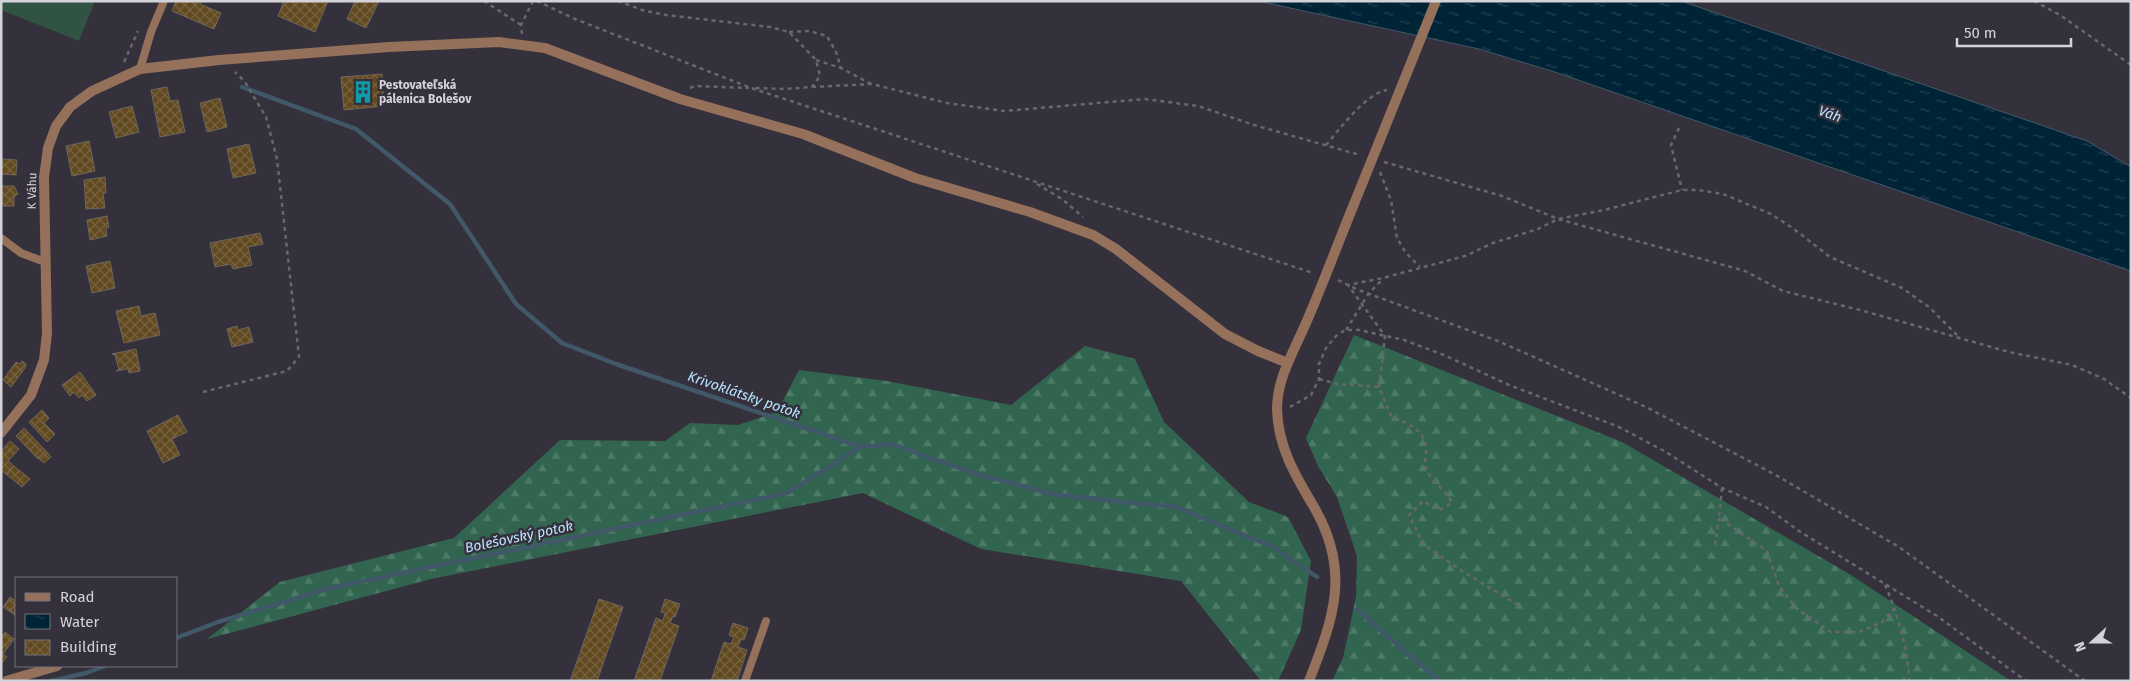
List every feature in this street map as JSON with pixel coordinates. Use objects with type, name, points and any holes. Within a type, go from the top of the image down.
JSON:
[{"type":"street","points":[[1309,681],[1333,614],[1336,591],[1335,571],[1326,531],[1285,456],[1279,436],[1277,408],[1283,376],[1288,362],[1325,277],[1436,1]]},
{"type":"street","name":"K Váhu","points":[[1,433],[31,395],[44,360],[46,333],[44,177],[48,148],[56,126],[70,108],[92,91],[140,69],[223,60],[389,47],[499,42],[545,48],[680,100],[803,134],[916,178],[1030,212],[1093,235],[1116,249],[1224,334],[1258,351],[1288,362]]},
{"type":"street","points":[[6,681],[54,667]]},
{"type":"lane","points":[[140,69],[151,32],[164,1]]},
{"type":"lane","points":[[1,238],[21,253],[45,262]]},
{"type":"lane","points":[[745,681],[766,621]]},
{"type":"path","points":[[484,1],[521,25],[535,1],[575,19],[752,88],[1325,277],[1334,278],[1348,285],[1498,341],[1646,407],[1774,474],[1899,547],[2085,681]]},
{"type":"path","points":[[618,1],[645,11],[666,15],[770,27],[790,32],[809,31],[827,36],[836,52],[841,68]]},
{"type":"path","points":[[2034,1],[2060,15],[2131,65]]},
{"type":"path","points":[[118,78],[140,28]]},
{"type":"path","points":[[790,32],[816,60],[820,76],[812,87]]},
{"type":"path","points":[[203,392],[287,371],[299,357],[277,159],[266,118],[256,99],[245,82],[223,60]]},
{"type":"path","points":[[816,60],[841,68],[872,84],[947,103],[1004,111],[1145,99],[1198,106],[1366,157]]},
{"type":"path","points":[[680,100],[685,90],[695,86],[784,89],[872,84]]},
{"type":"path","points":[[1326,145],[1369,100],[1382,91],[1389,90]]},
{"type":"path","points":[[1679,128],[1671,146],[1682,190]]},
{"type":"path","points":[[1383,162],[1502,196],[1558,218],[1745,271],[1783,291],[2009,352],[2072,365],[2104,379],[2131,398]]},
{"type":"path","points":[[1378,167],[1391,200],[1397,238],[1406,253],[1420,267]]},
{"type":"path","points":[[1029,180],[1048,190],[1074,208],[1091,226],[1093,235]]},
{"type":"path","points":[[1348,285],[1383,278],[1465,256],[1493,244],[1538,229],[1558,218],[1604,210],[1682,190],[1723,194],[1771,214],[1830,257],[1902,288],[1929,307],[1959,338]]},
{"type":"path","points":[[1277,408],[1289,407],[1311,395],[1319,379],[1320,364],[1326,348],[1336,336],[1345,330],[1369,293],[1383,278]]},
{"type":"path","points":[[1348,285],[1385,336],[1378,387],[1391,416],[1413,426],[1424,435],[1427,450],[1425,467],[1433,482],[1449,495],[1452,503],[1439,510],[1423,501],[1409,515],[1423,544],[1459,569],[1518,605]]},
{"type":"path","points":[[1345,330],[1359,330],[1404,340],[1509,385],[1620,427],[1666,452],[1722,488],[1766,507],[1799,531],[1937,616],[2026,681]]},
{"type":"path","points":[[1319,379],[1338,384],[1378,387]]},
{"type":"path","points":[[1715,545],[1722,488]]},
{"type":"path","points":[[1719,518],[1766,551],[1779,586],[1796,608],[1831,632],[1859,632],[1882,622],[1894,609]]},
{"type":"path","points":[[1884,584],[1894,609],[1909,670],[1909,681]]},
{"type":"green space","points":[[1,1],[95,1],[79,41],[1,10]]},
{"type":"green space","points":[[1354,335],[1622,442],[1851,575],[2011,681],[1332,681],[1343,658],[1356,597],[1357,556],[1337,497],[1318,466],[1306,438]]},
{"type":"green space","points":[[1085,346],[1135,359],[1164,422],[1249,502],[1288,517],[1311,561],[1301,630],[1278,681],[1261,681],[1181,581],[981,549],[863,493],[431,579],[207,639],[280,582],[454,538],[560,440],[665,441],[690,423],[738,425],[777,412],[799,370],[887,381],[1011,405]]},
{"type":"water","name":"Váh","points":[[1258,1],[1681,1],[2087,141],[2131,167],[2131,271],[1555,72],[1479,49]]},
{"type":"building","points":[[176,1],[201,1],[200,4],[221,13],[214,29],[172,11]]},
{"type":"building","points":[[284,1],[328,1],[315,32],[278,16]]},
{"type":"building","points":[[355,1],[379,1],[366,28],[347,19]]},
{"type":"building","name":"Pestovateľská pálenica Bolešov","points":[[382,74],[384,106],[344,110],[341,77]]},
{"type":"building","points":[[167,87],[170,101],[178,100],[185,132],[160,137],[151,90]]},
{"type":"building","points":[[220,98],[227,127],[207,132],[200,103]]},
{"type":"building","points":[[132,106],[139,132],[116,138],[109,112]]},
{"type":"building","points":[[89,141],[95,171],[72,176],[66,146]]},
{"type":"building","points":[[249,144],[256,173],[233,178],[227,149]]},
{"type":"building","points":[[2,159],[17,160],[16,175],[1,174]]},
{"type":"building","points":[[105,177],[106,193],[103,193],[105,208],[86,209],[84,180]]},
{"type":"building","points":[[1,186],[14,186],[18,194],[14,197],[14,206],[1,206]]},
{"type":"building","points":[[107,216],[109,227],[106,228],[107,236],[90,240],[87,220]]},
{"type":"building","points":[[260,233],[263,244],[248,247],[252,265],[233,269],[231,264],[215,267],[210,243]]},
{"type":"building","points":[[110,261],[115,288],[92,293],[86,266]]},
{"type":"building","points":[[139,306],[141,316],[155,313],[160,335],[124,343],[116,311]]},
{"type":"building","points":[[237,326],[238,330],[249,327],[253,342],[232,347],[227,329]]},
{"type":"building","points":[[136,349],[140,371],[129,373],[128,369],[116,371],[119,370],[115,355],[112,354]]},
{"type":"building","points":[[22,361],[26,364],[25,368],[11,387],[3,380],[16,362],[20,364]]},
{"type":"building","points":[[80,372],[96,395],[87,401],[82,395],[79,398],[74,392],[70,396],[62,385]]},
{"type":"building","points":[[42,410],[49,418],[44,423],[55,434],[47,442],[29,422]]},
{"type":"building","points":[[178,415],[187,432],[172,439],[180,455],[163,463],[147,431]]},
{"type":"building","points":[[24,428],[46,451],[38,459],[16,436]]},
{"type":"building","points":[[10,441],[19,449],[8,461],[14,466],[7,475],[1,470],[1,451]]},
{"type":"building","points":[[46,451],[51,457],[44,463],[38,458]]},
{"type":"building","points":[[14,466],[30,479],[22,487],[7,475]]},
{"type":"building","points":[[10,597],[15,600],[15,615],[3,607]]},
{"type":"building","points":[[599,599],[623,607],[597,681],[570,681]]},
{"type":"building","points":[[665,599],[680,604],[675,617],[673,616],[670,623],[679,626],[660,681],[634,681],[656,618],[663,621],[665,613],[661,612]]},
{"type":"building","points":[[733,623],[748,628],[744,640],[741,639],[738,647],[747,650],[737,681],[711,681],[724,642],[731,644],[734,637],[729,635]]},
{"type":"building","points":[[5,632],[14,639],[3,654],[7,657],[1,664],[1,637]]},
{"type":"waterway","name":"Krivoklátsky potok","points":[[242,87],[356,129],[450,204],[516,304],[562,343],[616,364],[861,447],[892,444],[970,472],[1052,494],[1174,506],[1273,547],[1317,577]]},
{"type":"waterway","name":"Bolešovský potok","points":[[178,637],[218,622],[330,588],[787,493],[861,447]]},
{"type":"waterway","name":"Krivoklátsky potok","points":[[1357,609],[1441,681]]},
{"type":"waterway","name":"Bolešovský potok","points":[[51,681],[102,667]]},
{"type":"place","name":"Pestovateľská pálenica Bolešov","points":[[363,92]]}]
